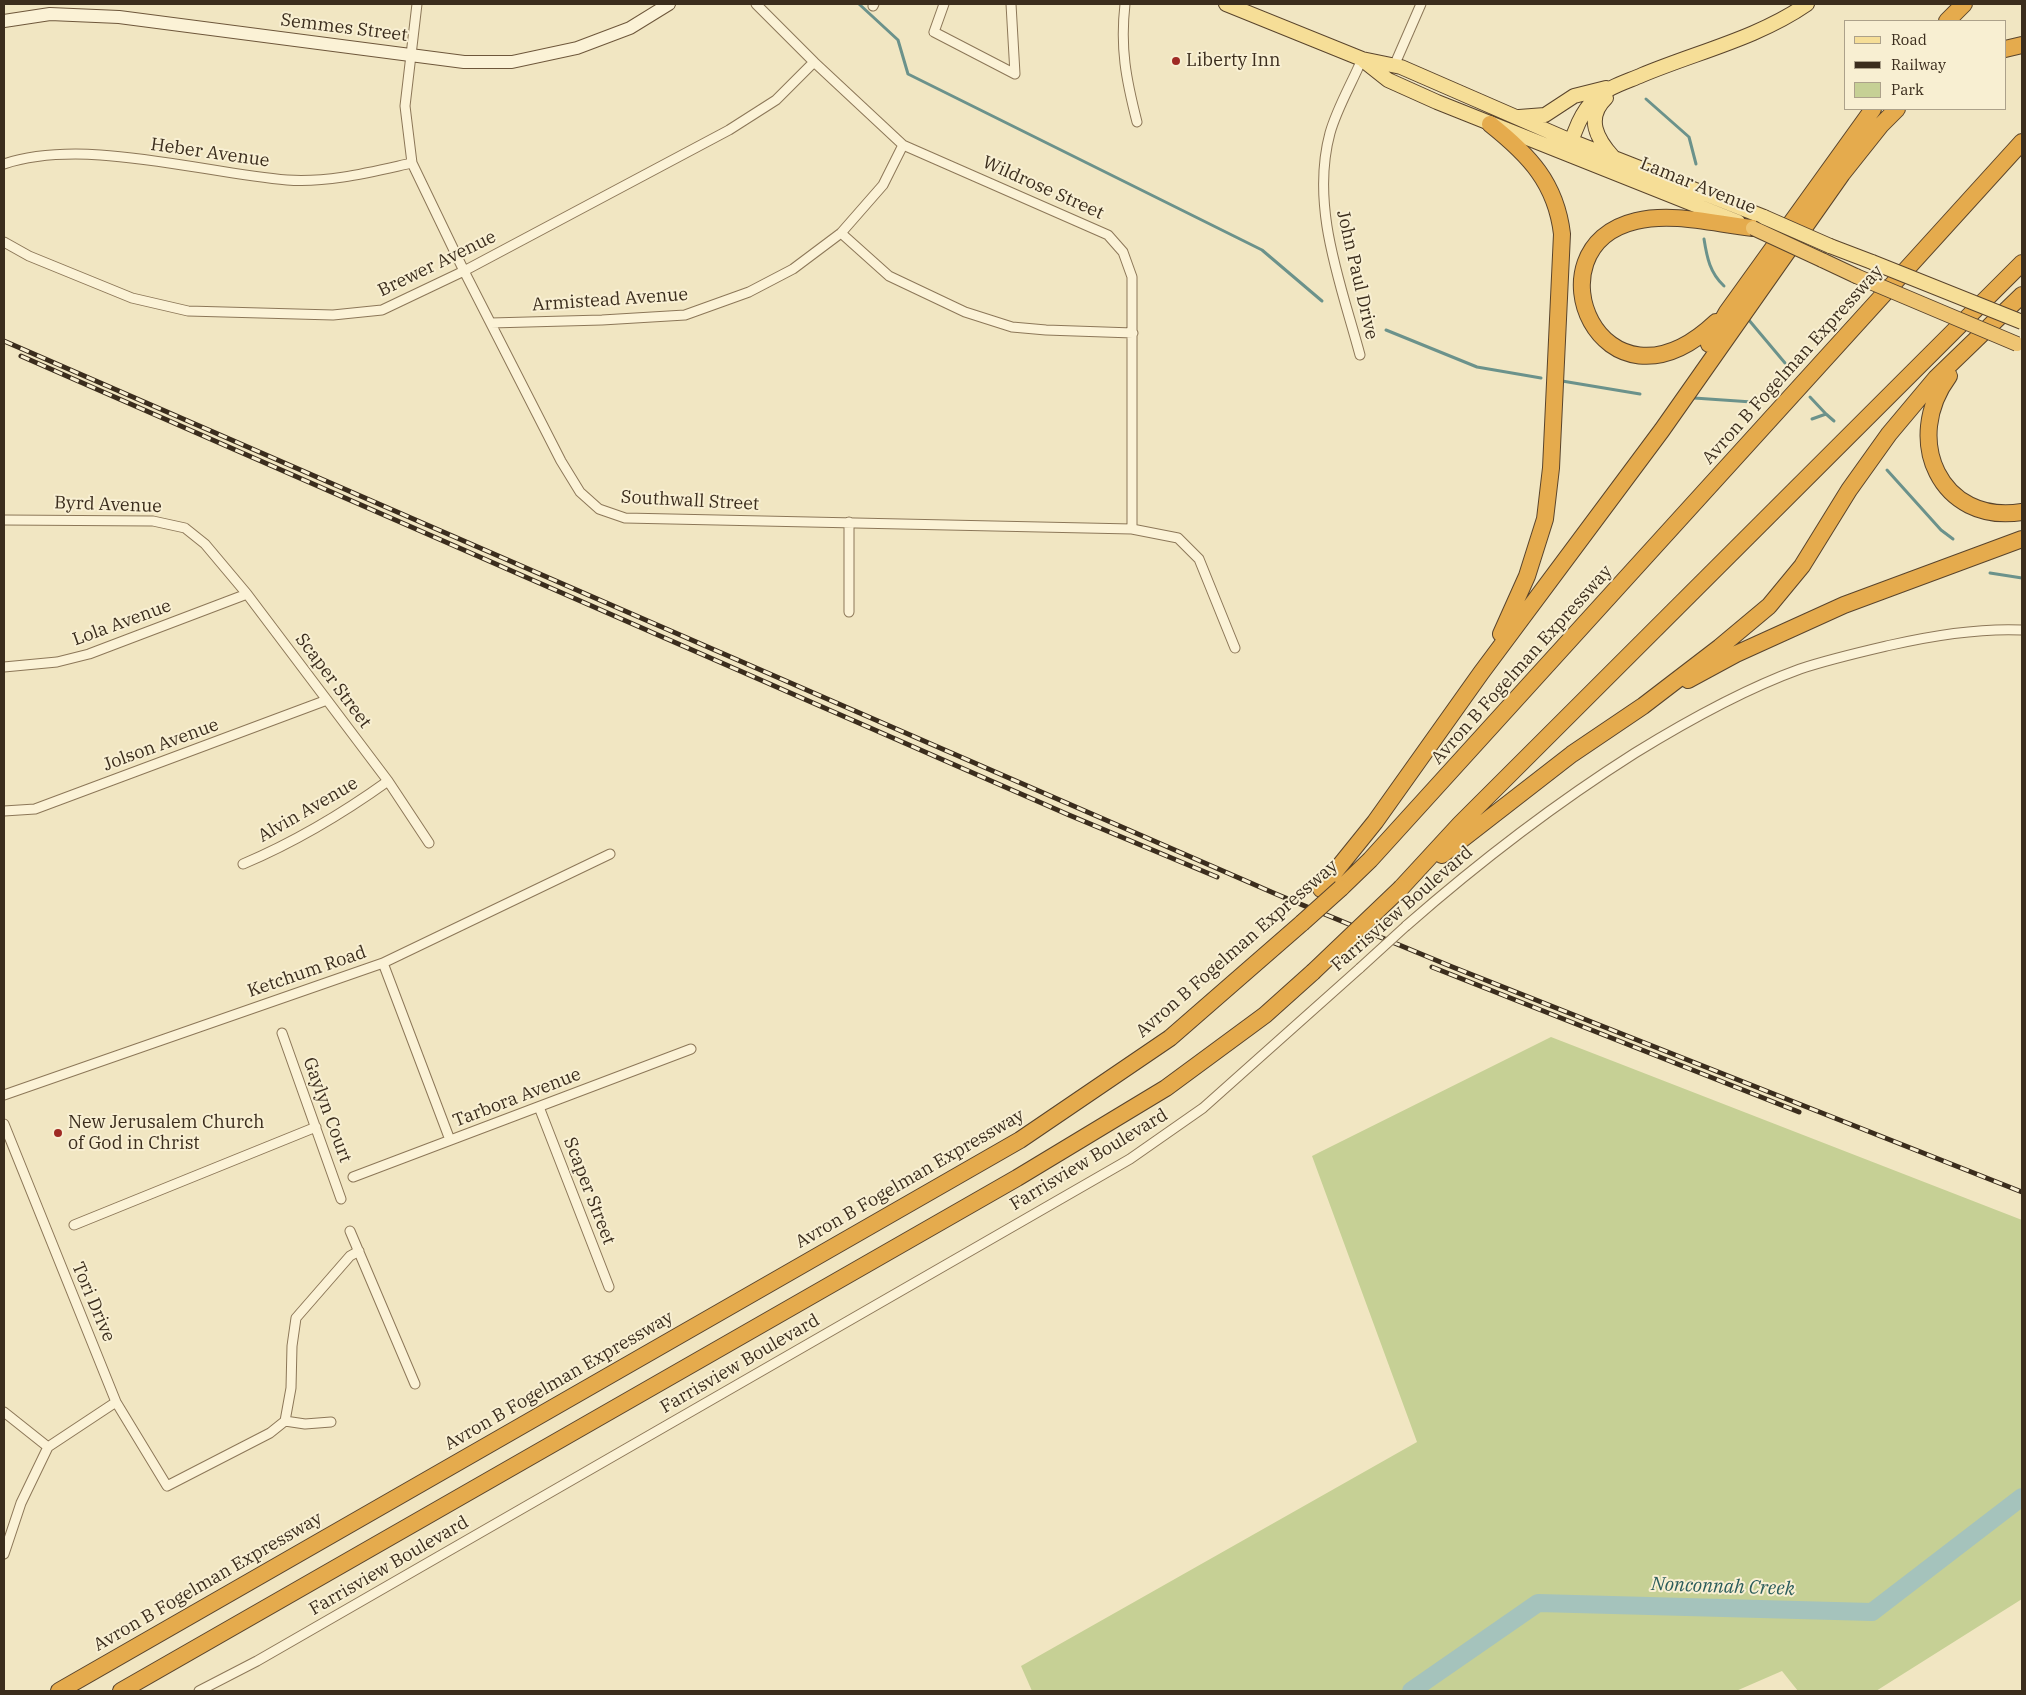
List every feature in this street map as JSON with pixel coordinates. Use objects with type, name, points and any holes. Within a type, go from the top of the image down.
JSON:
[{"type":"highway","points":[[2006,49],[2022,45]]},
{"type":"highway","points":[[1542,590],[1716,335],[1727,312],[1872,110]]},
{"type":"highway","points":[[1302,923],[1321,889],[1395,795],[1481,673],[1662,430],[1842,174],[1881,125],[1896,110]]},
{"type":"highway","points":[[1481,673],[1527,576],[1545,519],[1551,458],[1562,256],[1561,221],[1553,194],[1534,164],[1490,124]]},
{"type":"highway","name":"Avron B Fogelman Expressway","points":[[58,1691],[1020,1140],[1170,1038],[1302,923],[1370,860],[1517,701],[2022,142]]},
{"type":"highway","points":[[1727,312],[1700,336],[1680,349],[1649,356],[1624,352],[1600,336],[1589,320],[1582,292],[1583,267],[1589,254],[1602,240],[1628,223],[1638,220],[1676,218],[1758,222]]},
{"type":"highway","name":"Lamar Avenue","points":[[1758,222],[1822,260],[1856,276],[2020,345]]},
{"type":"highway","points":[[122,1691],[1017,1178],[1166,1088],[1265,1015],[1407,883],[1460,824],[2022,263]]},
{"type":"highway","points":[[1407,883],[1572,754],[1642,706],[1769,606],[1802,566],[1849,490],[1889,434],[1936,378],[1970,348],[2022,295]]},
{"type":"highway","points":[[1970,348],[1944,383],[1931,410],[1927,432],[1931,456],[1943,482],[1965,502],[1999,513],[2022,512]]},
{"type":"highway","points":[[1642,706],[1736,654],[1805,621],[2022,539]]},
{"type":"main road","name":"Semmes Street","points":[[4,21],[50,14],[120,17],[464,62],[512,62],[577,48],[630,28],[669,4]]},
{"type":"main road","name":"Lamar Avenue","points":[[1226,4],[1362,59],[1394,66],[1614,158],[1758,222]]},
{"type":"main road","points":[[1567,155],[1571,141],[1590,105],[1605,91],[1767,27],[1807,4]]},
{"type":"main road","name":"Lamar Avenue","points":[[1362,59],[1388,80],[1567,155],[1830,246],[2022,322]]},
{"type":"main road","points":[[1515,117],[1545,115],[1574,96],[1619,85]]},
{"type":"main road","points":[[1614,158],[1597,135],[1594,116],[1598,106],[1619,85]]},
{"type":"street","name":"Southwall Street","points":[[417,4],[405,106],[412,163],[464,271],[561,461],[580,492],[599,509],[625,518],[1132,529],[1178,538],[1199,559],[1235,648]]},
{"type":"street","name":"Wildrose Street","points":[[756,4],[814,62],[904,145],[1108,234],[1123,252],[1132,277],[1132,529]]},
{"type":"street","points":[[944,4],[934,32],[1015,74],[1012,4]]},
{"type":"street","points":[[1125,4],[1123,23],[1125,77],[1137,122]]},
{"type":"street","points":[[1394,66],[1421,4]]},
{"type":"street","name":"John Paul Drive","points":[[1360,355],[1326,224],[1323,194],[1325,156],[1331,132],[1362,59]]},
{"type":"street","name":"Brewer Avenue","points":[[4,242],[29,256],[132,298],[188,311],[332,315],[382,310],[464,271],[729,130],[776,100],[814,62]]},
{"type":"street","name":"Armistead Avenue","points":[[491,323],[602,320],[685,315],[749,292],[793,269],[841,233],[884,185],[904,145]]},
{"type":"street","name":"Heber Avenue","points":[[4,164],[25,157],[85,154],[288,180],[342,178],[412,163]]},
{"type":"street","points":[[841,233],[890,276],[965,312],[1012,326],[1046,330],[1133,333]]},
{"type":"street","name":"Byrd Avenue","points":[[4,520],[153,521],[185,528],[205,544]]},
{"type":"street","points":[[849,522],[849,612]]},
{"type":"street","name":"Scaper Street","points":[[205,544],[247,594],[388,781],[429,843]]},
{"type":"street","name":"Lola Avenue","points":[[4,667],[57,662],[89,654],[247,594]]},
{"type":"street","name":"Farrisview Boulevard","points":[[200,1691],[257,1661],[1130,1159],[1203,1108],[1406,926],[1502,844],[1574,793],[1674,730],[1750,690],[1800,669],[1865,651],[1945,634],[1994,629],[2022,630]]},
{"type":"street","name":"Jolson Avenue","points":[[4,811],[35,809],[327,700]]},
{"type":"street","name":"Alvin Avenue","points":[[243,864],[287,845],[348,810],[388,781]]},
{"type":"street","name":"Ketchum Road","points":[[4,1095],[383,962],[610,854]]},
{"type":"street","points":[[383,962],[450,1140]]},
{"type":"street","name":"Gaylyn Court","points":[[282,1033],[342,1199]]},
{"type":"street","name":"Tarbora Avenue","points":[[353,1177],[691,1049]]},
{"type":"street","name":"Scaper Street","points":[[539,1107],[609,1288]]},
{"type":"street","name":"Tori Drive","points":[[4,1124],[116,1402],[167,1486],[270,1433],[285,1421]]},
{"type":"street","points":[[74,1225],[316,1127]]},
{"type":"street","points":[[350,1231],[415,1384]]},
{"type":"street","points":[[331,1422],[305,1424],[285,1421],[291,1388],[292,1346],[296,1318],[350,1256],[359,1251]]},
{"type":"street","points":[[4,1554],[21,1503],[48,1447],[116,1402]]},
{"type":"street","points":[[4,1412],[48,1447]]},
{"type":"green space","points":[[1551,1037],[2022,1220],[2022,1599],[1876,1691],[1798,1691],[1782,1671],[1736,1691],[1032,1691],[1021,1666],[1417,1442],[1312,1156]]},
{"type":"waterway","points":[[859,4],[898,40],[908,74],[1262,250],[1322,301]]},
{"type":"waterway","points":[[1646,99],[1689,137],[1696,164]]},
{"type":"waterway","points":[[1704,239],[1710,265],[1715,276],[1724,286]]},
{"type":"waterway","points":[[1748,319],[1785,363]]},
{"type":"waterway","points":[[1386,330],[1477,367],[1541,378]]},
{"type":"waterway","points":[[1562,381],[1640,394]]},
{"type":"waterway","points":[[1810,397],[1826,414]]},
{"type":"waterway","points":[[1694,398],[1752,402]]},
{"type":"waterway","points":[[1812,419],[1826,414],[1834,421]]},
{"type":"waterway","points":[[1887,470],[1941,530],[1953,539]]},
{"type":"waterway","points":[[1990,573],[2022,578]]},
{"type":"waterway","name":"Nonconnah Creek","points":[[1411,1691],[1538,1603],[1872,1612],[2022,1497]]},
{"type":"railway","points":[[4,341],[1276,894],[1450,966],[2022,1192]]},
{"type":"railway","points":[[21,356],[1069,815],[1217,877]]},
{"type":"railway","points":[[1432,967],[1799,1112]]},
{"type":"place","name":"Liberty Inn","points":[[1176,61]]},
{"type":"place","name":"New Jerusalem Church of God in Christ","points":[[58,1133]]}]
